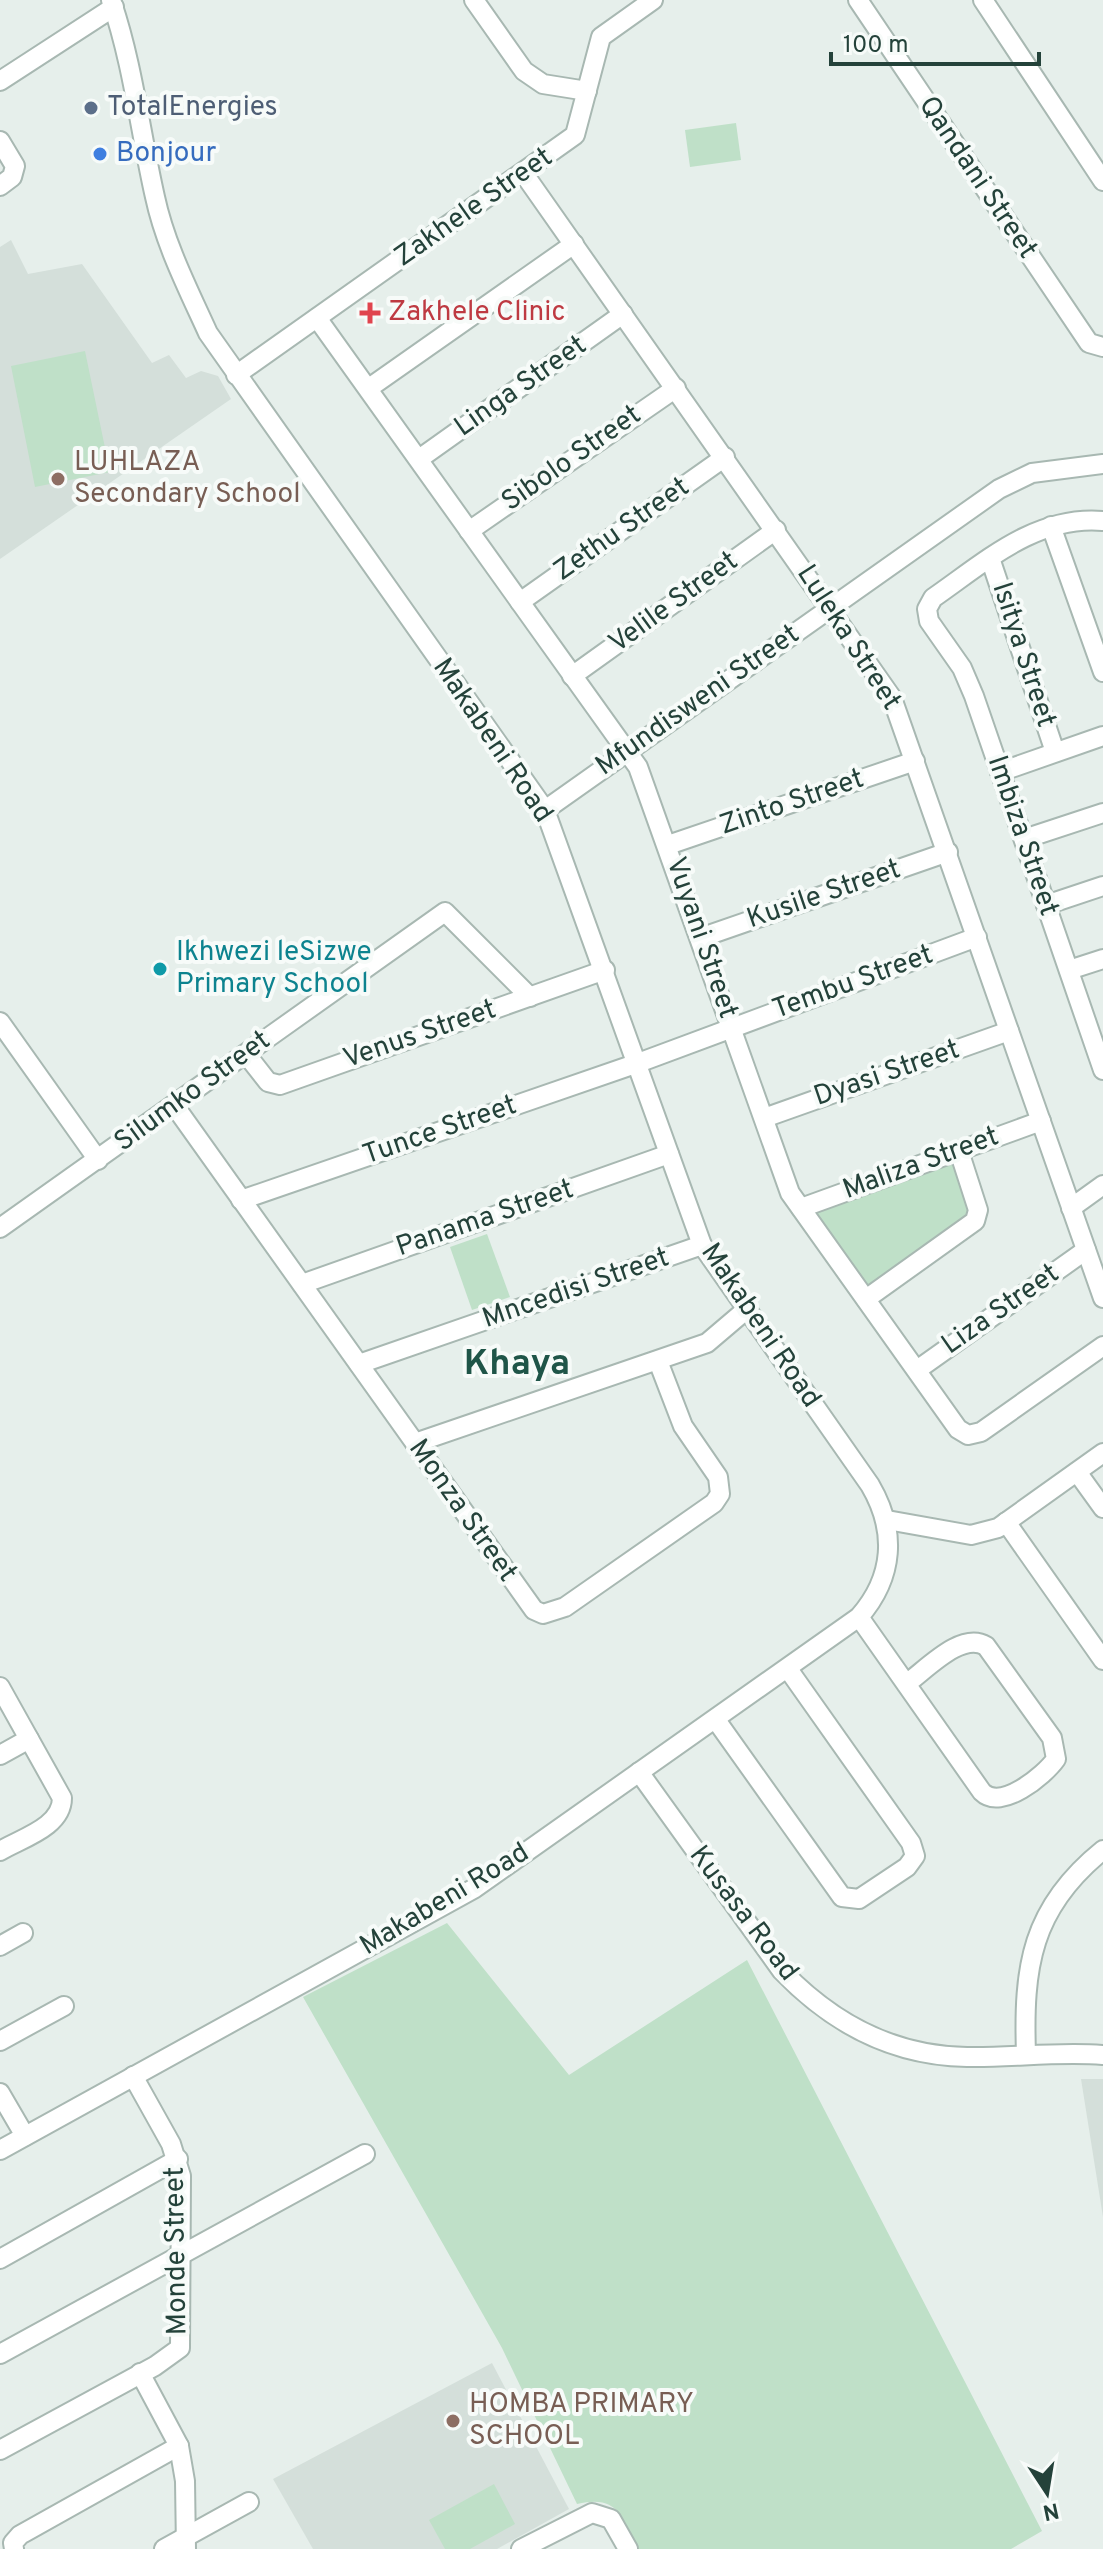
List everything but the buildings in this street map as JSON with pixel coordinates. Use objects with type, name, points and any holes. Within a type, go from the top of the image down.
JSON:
[{"type":"street","points":[[474,0],[524,71],[534,79],[587,91]]},
{"type":"street","name":"Zakhele Street","points":[[236,375],[575,135],[601,37],[653,0]]},
{"type":"street","name":"Qandani Street","points":[[858,0],[1089,343],[1103,347]]},
{"type":"street","points":[[983,0],[1103,181]]},
{"type":"street","points":[[0,81],[112,4]]},
{"type":"street","name":"Makabeni Road","points":[[0,2150],[475,1888],[859,1617],[882,1583],[890,1541],[887,1520],[870,1485],[702,1245],[545,810],[208,333],[182,277],[155,200],[127,54],[112,4]]},
{"type":"street","points":[[0,141],[15,166],[12,177],[0,186]]},
{"type":"street","name":"Luleka Street","points":[[524,174],[892,698],[1102,1295]]},
{"type":"street","points":[[369,388],[574,244]]},
{"type":"street","name":"Linga Street","points":[[419,459],[623,314]]},
{"type":"street","name":"Vuyani Street","points":[[317,318],[646,781],[790,1193],[958,1429],[974,1435],[1103,1346]]},
{"type":"street","name":"Sibolo Street","points":[[469,531],[676,388]]},
{"type":"street","name":"Zethu Street","points":[[520,602],[725,457]]},
{"type":"street","name":"Mfundisweni Street","points":[[545,810],[999,489],[1032,473],[1103,464]]},
{"type":"street","points":[[990,558],[1034,531],[1078,519],[1103,521]]},
{"type":"street","points":[[1051,526],[1102,666]]},
{"type":"street","name":"Velile Street","points":[[572,676],[776,530]]},
{"type":"street","name":"Imbiza Street","points":[[990,558],[933,598],[927,609],[929,621],[962,668],[1103,1070]]},
{"type":"street","name":"Isitya Street","points":[[990,558],[1055,752]]},
{"type":"street","points":[[1000,772],[1103,736]]},
{"type":"street","name":"Zinto Street","points":[[668,845],[915,761]]},
{"type":"street","points":[[1024,839],[1103,813]]},
{"type":"street","name":"Kusile Street","points":[[700,938],[948,852]]},
{"type":"street","points":[[1046,905],[1103,886]]},
{"type":"street","name":"Silumko Street","points":[[0,1228],[445,912],[530,997]]},
{"type":"street","name":"Tembu Street","points":[[638,1063],[977,937]]},
{"type":"street","points":[[1069,970],[1103,959]]},
{"type":"street","name":"Venus Street","points":[[246,1054],[268,1082],[280,1085],[605,970]]},
{"type":"street","points":[[3,1031],[98,1160]]},
{"type":"street","name":"Dyasi Street","points":[[764,1118],[1009,1031]]},
{"type":"street","name":"Tunce Street","points":[[241,1200],[638,1063]]},
{"type":"street","name":"Monza Street","points":[[174,1105],[528,1605],[543,1614],[554,1613],[714,1503],[720,1494],[718,1477],[683,1426],[658,1361]]},
{"type":"street","name":"Maliza Street","points":[[801,1208],[1041,1121]]},
{"type":"street","points":[[866,1299],[975,1221],[978,1210],[959,1151]]},
{"type":"street","name":"Panama Street","points":[[302,1284],[669,1154]]},
{"type":"street","points":[[1071,1208],[1103,1185]]},
{"type":"street","name":"Mncedisi Street","points":[[359,1364],[702,1245]]},
{"type":"street","name":"Liza Street","points":[[917,1370],[1086,1250]]},
{"type":"street","points":[[415,1443],[707,1343],[747,1309]]},
{"type":"street","points":[[887,1520],[971,1535],[990,1532],[1103,1453]]},
{"type":"street","points":[[1077,1472],[1103,1508]]},
{"type":"street","points":[[1006,1522],[1103,1660]]},
{"type":"street","points":[[859,1617],[906,1684],[987,1798],[994,1800],[1008,1796],[1056,1759],[1052,1738],[979,1642],[963,1643],[906,1684]]},
{"type":"street","points":[[716,1720],[842,1897],[859,1899],[907,1867],[915,1856],[911,1843],[788,1669]]},
{"type":"street","points":[[0,1687],[62,1798],[62,1810],[56,1820],[0,1851]]},
{"type":"street","points":[[0,1755],[29,1739]]},
{"type":"street","name":"Kusasa Road","points":[[639,1772],[782,1971],[830,2013],[881,2041],[912,2051],[969,2057],[1103,2055]]},
{"type":"street","points":[[1026,2054],[1026,1983],[1038,1934],[1063,1887],[1103,1850]]},
{"type":"street","points":[[0,1946],[23,1933]]},
{"type":"street","points":[[0,2041],[64,2006]]},
{"type":"street","name":"Monde Street","points":[[133,2076],[178,2159],[181,2176],[180,2348],[140,2373]]},
{"type":"street","points":[[0,2093],[25,2136]]},
{"type":"street","points":[[0,2354],[365,2154]]},
{"type":"street","points":[[0,2259],[178,2159]]},
{"type":"street","points":[[0,2450],[140,2373],[179,2446],[185,2481],[186,2543]]},
{"type":"street","points":[[14,2549],[13,2543],[20,2535],[179,2446]]},
{"type":"street","points":[[164,2549],[186,2543],[249,2502]]},
{"type":"street","points":[[521,2549],[592,2513],[611,2519],[628,2549]]},
{"type":"shaded area","name":"LUHLAZA Secondary School","points":[[11,240],[28,274],[82,264],[152,363],[169,355],[186,378],[201,371],[218,376],[231,399],[0,559],[0,247]]},
{"type":"shaded area","points":[[1081,2079],[1103,2079],[1103,2217]]},
{"type":"shaded area","name":"HOMBA PRIMARY SCHOOL","points":[[492,2363],[569,2509],[497,2549],[313,2549],[273,2479]]},
{"type":"green space","points":[[736,123],[741,160],[690,167],[685,130]]},
{"type":"green space","points":[[85,351],[110,472],[35,487],[11,366]]},
{"type":"green space","points":[[949,1161],[954,1163],[973,1211],[872,1287],[865,1286],[814,1215],[815,1208]]},
{"type":"green space","points":[[487,1234],[510,1297],[472,1310],[450,1247]]},
{"type":"green space","points":[[447,1923],[569,2075],[747,1960],[1042,2531],[1011,2549],[639,2549],[623,2518],[610,2505],[602,2502],[577,2504],[502,2348],[303,1997]]},
{"type":"green space","points":[[494,2484],[515,2524],[470,2549],[445,2549],[429,2520]]},
{"type":"place","name":"TotalEnergies","points":[[91,108]]},
{"type":"place","name":"Bonjour","points":[[100,154]]},
{"type":"place","name":"Zakhele Clinic","points":[[370,313]]},
{"type":"place","name":"LUHLAZA Secondary School","points":[[58,479]]},
{"type":"place","name":"Ikhwezi leSizwe Primary School","points":[[160,969]]},
{"type":"place","name":"HOMBA PRIMARY SCHOOL","points":[[453,2421]]},
{"type":"district","name":"Khaya","points":[[517,1365]]}]
